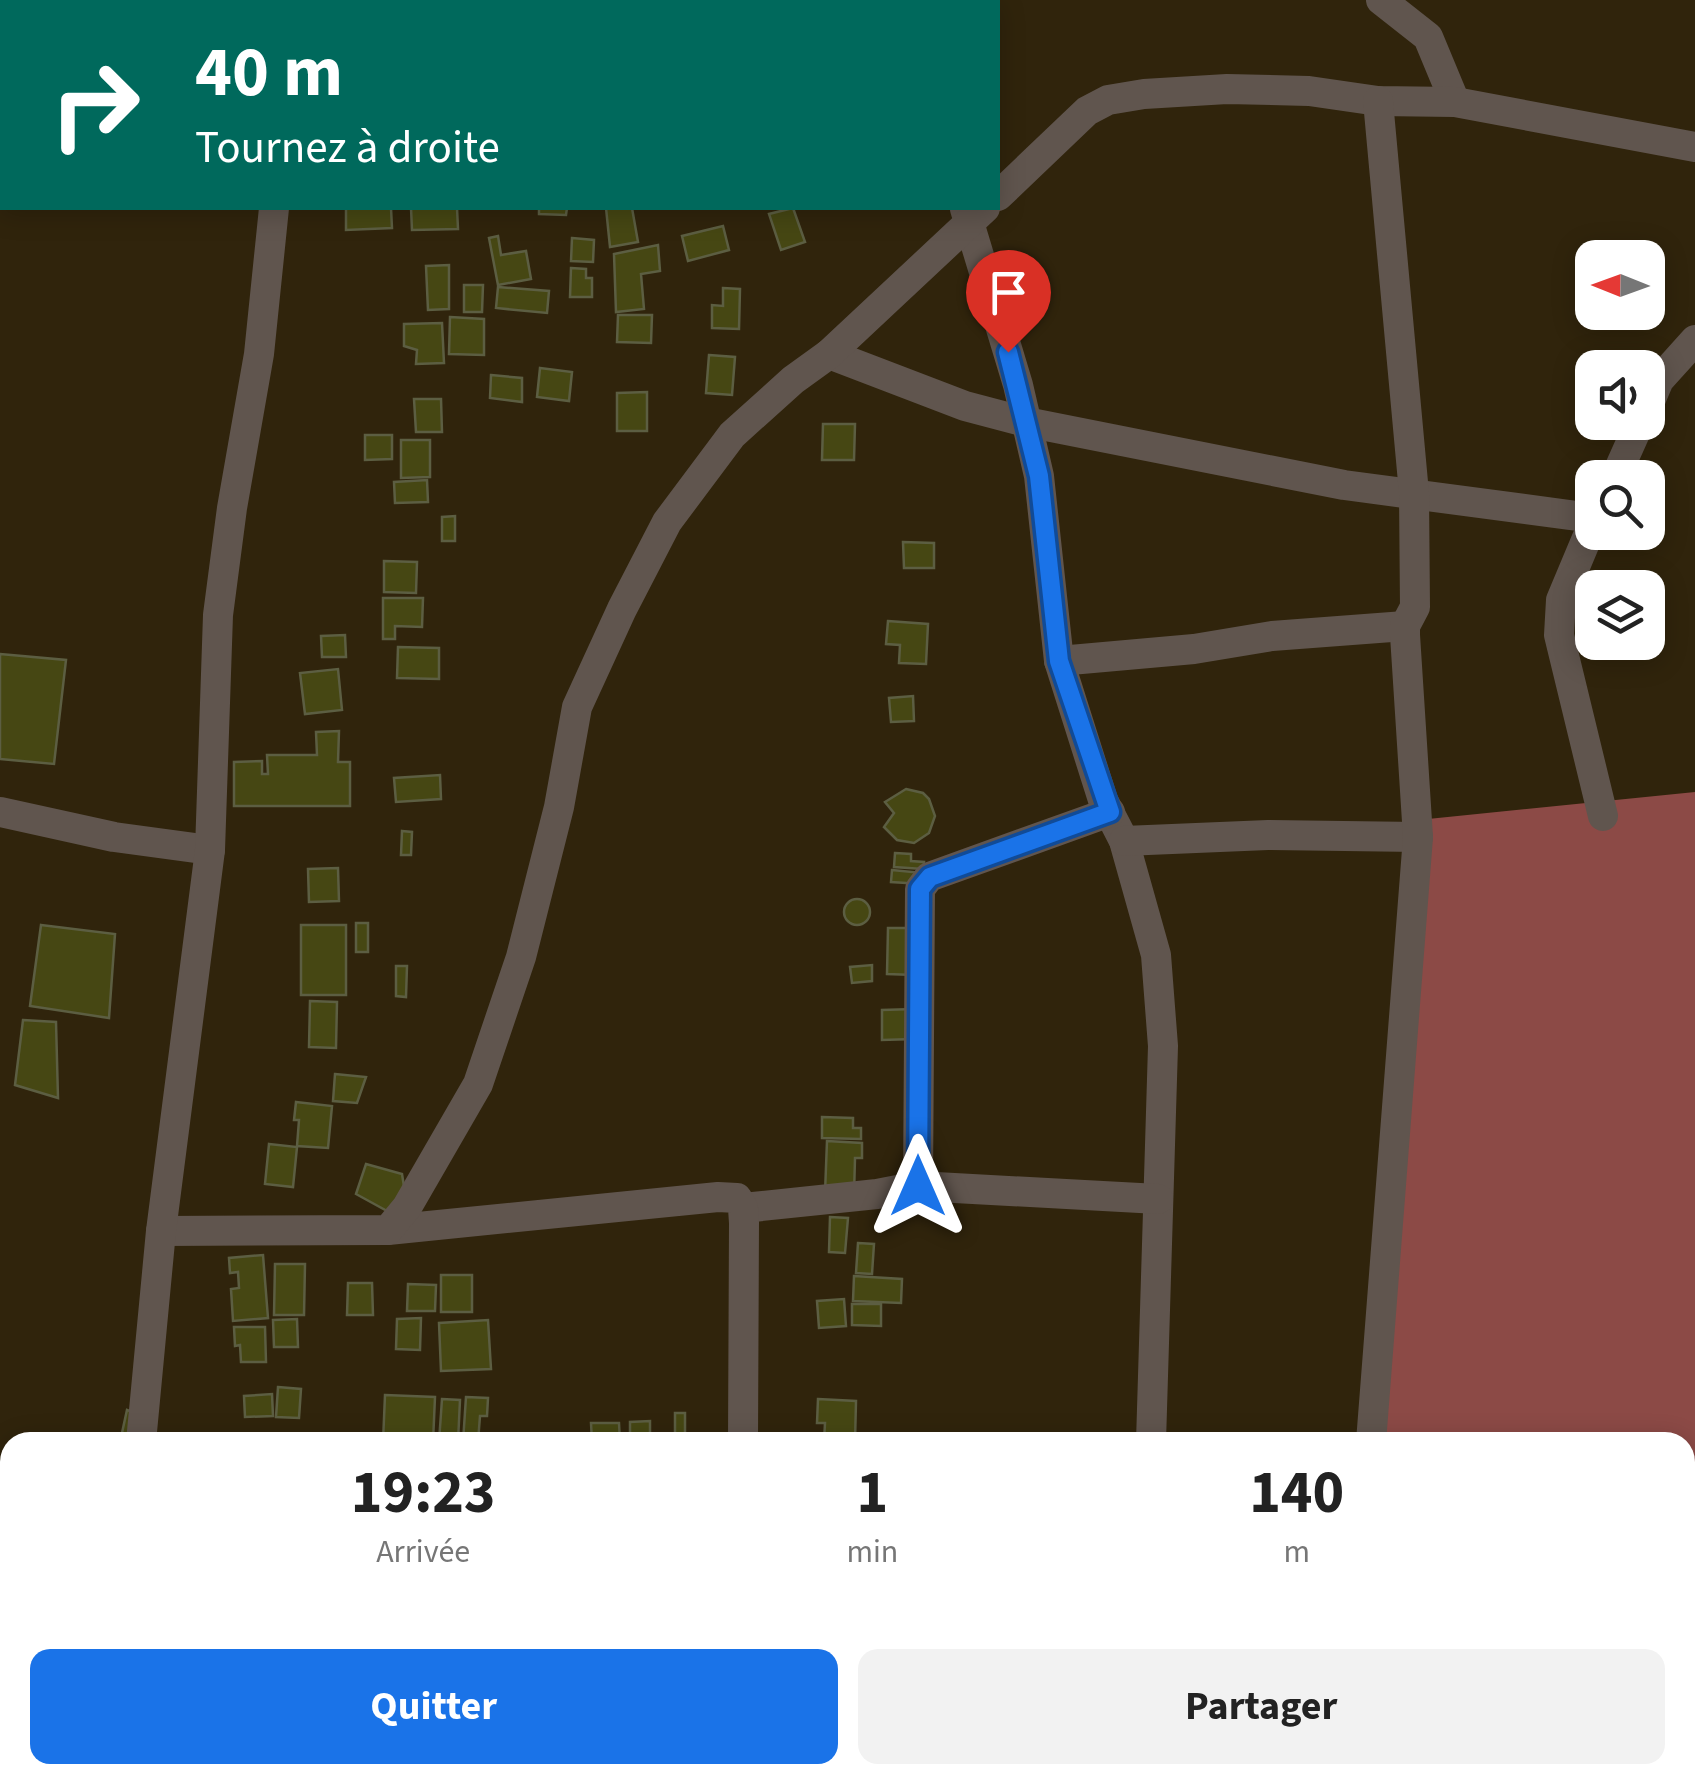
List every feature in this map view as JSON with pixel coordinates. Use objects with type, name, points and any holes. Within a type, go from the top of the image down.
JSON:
[{"type":"street","points":[[1380,0],[1428,37],[1454,102]]},
{"type":"street","points":[[1000,194],[1087,111],[1108,100],[1144,94],[1227,89],[1309,91],[1378,101],[1454,102],[1695,147]]},
{"type":"street","points":[[1372,1432],[1418,836],[1406,626],[1414,607],[1414,493],[1378,101]]},
{"type":"street","points":[[1651,140],[1695,130]]},
{"type":"street","points":[[142,1432],[162,1231],[210,850],[218,615],[259,354],[274,210]]},
{"type":"street","points":[[388,1230],[407,1207],[478,1084],[521,957],[559,806],[577,707],[667,522],[732,435],[829,354],[972,212],[1039,476],[1059,661],[1110,812],[1124,841],[1156,955],[1163,1046],[1150,1432]]},
{"type":"street","points":[[1665,373],[1695,340]]},
{"type":"street","points":[[829,354],[965,406],[1026,422],[1344,485],[1575,516]]},
{"type":"street","points":[[1582,550],[1561,600],[1559,634],[1603,816]]},
{"type":"street","points":[[1059,661],[1194,650],[1272,636],[1406,626]]},
{"type":"street","points":[[0,812],[114,836],[210,850]]},
{"type":"street","points":[[918,1186],[920,889],[930,877],[1110,812]]},
{"type":"street","points":[[1124,841],[1418,836]]},
{"type":"street","points":[[743,1208],[918,1186],[1158,1199]]},
{"type":"street","points":[[162,1231],[388,1230],[737,1198],[743,1208],[743,1432]]},
{"type":"shaded area","points":[[1695,792],[1695,1432],[1382,1432],[1428,819]]},
{"type":"building","points":[[346,210],[391,210],[392,228],[346,230]]},
{"type":"building","points":[[411,210],[457,210],[458,229],[412,230]]},
{"type":"building","points":[[539,210],[567,210],[566,215],[539,214]]},
{"type":"building","points":[[606,210],[632,210],[638,242],[610,247]]},
{"type":"building","points":[[794,210],[805,242],[781,250],[769,214]]},
{"type":"building","points":[[723,226],[729,250],[688,261],[682,236]]},
{"type":"building","points":[[498,236],[501,255],[526,251],[531,279],[498,285],[489,238]]},
{"type":"building","points":[[572,238],[594,240],[593,262],[571,261]]},
{"type":"building","points":[[658,245],[660,271],[641,274],[644,309],[616,312],[614,254]]},
{"type":"building","points":[[449,265],[449,309],[428,310],[426,266]]},
{"type":"building","points":[[571,268],[586,269],[586,278],[592,278],[592,297],[570,297]]},
{"type":"building","points":[[464,285],[483,285],[482,312],[464,312]]},
{"type":"building","points":[[498,287],[549,291],[547,313],[496,308]]},
{"type":"building","points":[[723,288],[740,289],[739,329],[712,328],[712,305],[723,306]]},
{"type":"building","points":[[618,315],[652,315],[651,343],[617,342]]},
{"type":"building","points":[[450,317],[484,319],[484,355],[449,354]]},
{"type":"building","points":[[442,323],[444,363],[416,364],[417,350],[404,346],[404,324]]},
{"type":"building","points":[[709,355],[735,357],[732,395],[706,393]]},
{"type":"building","points":[[540,368],[572,372],[569,401],[537,397]]},
{"type":"building","points":[[491,375],[522,378],[522,402],[490,398]]},
{"type":"building","points":[[647,392],[647,431],[617,431],[617,393]]},
{"type":"building","points":[[414,399],[441,399],[442,432],[416,432]]},
{"type":"building","points":[[823,424],[855,424],[854,460],[822,460]]},
{"type":"building","points":[[365,435],[392,435],[392,459],[365,460]]},
{"type":"building","points":[[401,440],[430,440],[430,477],[401,478]]},
{"type":"building","points":[[427,480],[428,502],[395,503],[394,482]]},
{"type":"building","points":[[455,516],[455,541],[442,541],[442,517]]},
{"type":"building","points":[[903,542],[934,543],[934,568],[904,568]]},
{"type":"building","points":[[384,561],[417,562],[416,593],[384,592]]},
{"type":"building","points":[[383,598],[423,598],[422,627],[395,626],[395,639],[383,639]]},
{"type":"building","points":[[888,621],[928,624],[926,664],[899,663],[900,645],[886,644]]},
{"type":"building","points":[[345,635],[346,657],[322,657],[321,636]]},
{"type":"building","points":[[398,647],[439,648],[439,679],[397,678]]},
{"type":"building","points":[[0,654],[66,660],[54,764],[0,759]]},
{"type":"building","points":[[338,669],[342,710],[305,714],[300,673]]},
{"type":"building","points":[[913,696],[914,721],[891,722],[889,698]]},
{"type":"building","points":[[339,731],[338,762],[350,762],[350,806],[234,806],[234,762],[262,761],[262,774],[268,774],[267,755],[317,755],[316,732]]},
{"type":"building","points":[[440,775],[441,799],[396,802],[394,778]]},
{"type":"building","points":[[906,789],[923,793],[935,816],[929,833],[914,843],[897,840],[884,827],[894,813],[885,802]]},
{"type":"building","points":[[402,831],[412,832],[411,855],[401,855]]},
{"type":"building","points":[[895,853],[911,854],[911,861],[924,862],[923,869],[894,867]]},
{"type":"building","points":[[338,868],[339,901],[309,902],[308,869]]},
{"type":"building","points":[[892,870],[923,873],[922,884],[891,882]]},
{"type":"building","points":[[857,899],[866,903],[870,912],[866,921],[857,925],[848,921],[844,912],[848,903]]},
{"type":"building","points":[[356,923],[368,923],[368,952],[356,952]]},
{"type":"building","points":[[41,925],[115,934],[109,1018],[30,1006]]},
{"type":"building","points":[[301,925],[346,925],[346,995],[301,995]]},
{"type":"building","points":[[888,928],[914,928],[914,975],[887,974]]},
{"type":"building","points":[[872,965],[872,981],[852,983],[850,967]]},
{"type":"building","points":[[396,966],[407,966],[406,997],[396,996]]},
{"type":"building","points":[[310,1001],[337,1002],[336,1048],[309,1047]]},
{"type":"building","points":[[914,1009],[914,1039],[882,1040],[882,1010]]},
{"type":"building","points":[[23,1020],[56,1022],[58,1098],[15,1085]]},
{"type":"building","points":[[335,1074],[366,1077],[357,1103],[333,1101]]},
{"type":"building","points":[[296,1102],[332,1106],[328,1148],[297,1146]]},
{"type":"building","points":[[822,1117],[853,1118],[853,1128],[861,1128],[861,1139],[822,1138]]},
{"type":"building","points":[[827,1141],[862,1143],[862,1158],[855,1158],[854,1195],[825,1193]]},
{"type":"building","points":[[269,1144],[297,1147],[293,1187],[265,1184]]},
{"type":"building","points":[[366,1164],[402,1174],[406,1199],[389,1212],[356,1194]]},
{"type":"building","points":[[830,1217],[848,1218],[845,1253],[829,1252]]},
{"type":"building","points":[[858,1243],[874,1244],[872,1274],[856,1273]]},
{"type":"building","points":[[263,1255],[268,1318],[233,1321],[231,1289],[239,1288],[238,1272],[230,1273],[229,1258]]},
{"type":"building","points":[[275,1264],[305,1264],[304,1315],[274,1315]]},
{"type":"building","points":[[441,1275],[472,1275],[472,1312],[441,1312]]},
{"type":"building","points":[[854,1276],[902,1279],[901,1303],[853,1301]]},
{"type":"building","points":[[348,1283],[372,1283],[373,1315],[347,1315]]},
{"type":"building","points":[[408,1284],[436,1285],[435,1311],[407,1311]]},
{"type":"building","points":[[844,1299],[846,1326],[819,1328],[817,1301]]},
{"type":"building","points":[[852,1304],[881,1304],[881,1326],[852,1325]]},
{"type":"building","points":[[421,1318],[420,1350],[396,1349],[397,1319]]},
{"type":"building","points":[[297,1319],[298,1347],[274,1347],[273,1320]]},
{"type":"building","points":[[488,1320],[491,1369],[441,1371],[439,1323]]},
{"type":"building","points":[[234,1327],[265,1327],[266,1362],[241,1362]]},
{"type":"building","points":[[278,1387],[301,1389],[299,1418],[276,1417]]},
{"type":"building","points":[[272,1394],[273,1416],[245,1417],[244,1396]]},
{"type":"building","points":[[385,1395],[435,1397],[433,1432],[383,1432]]},
{"type":"building","points":[[466,1397],[488,1398],[487,1416],[480,1416],[479,1432],[464,1432]]},
{"type":"building","points":[[442,1399],[460,1400],[458,1432],[440,1432]]},
{"type":"building","points":[[818,1399],[856,1401],[855,1432],[825,1432],[825,1423],[817,1423]]},
{"type":"building","points":[[127,1410],[144,1416],[140,1432],[122,1432]]},
{"type":"building","points":[[675,1413],[685,1413],[685,1432],[675,1432]]},
{"type":"building","points":[[650,1421],[650,1432],[630,1432],[630,1422]]},
{"type":"building","points":[[591,1423],[619,1423],[619,1432],[591,1432]]},
{"type":"route","points":[[918,1186],[920,889],[930,877],[1110,812],[1059,661],[1039,476],[1008,352]]}]
